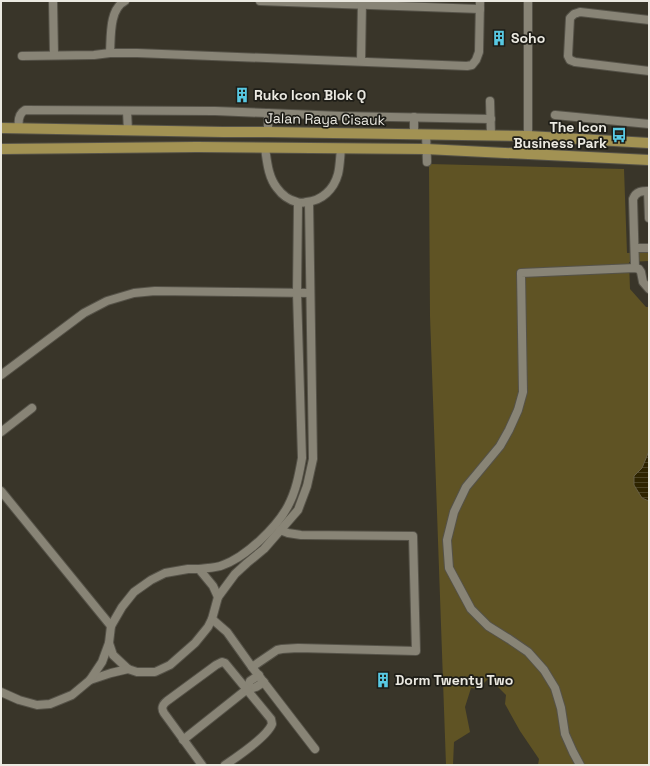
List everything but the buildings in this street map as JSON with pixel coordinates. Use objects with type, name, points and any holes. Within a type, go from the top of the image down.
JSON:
[{"type":"main road","name":"Jalan Raya Cisauk","points":[[1,128],[491,135],[649,143]]},
{"type":"main road","name":"Jalan Raya Cisauk","points":[[1,149],[197,147],[426,149],[649,160]]},
{"type":"street","points":[[53,1],[54,55]]},
{"type":"street","points":[[110,53],[112,22],[115,12],[125,1]]},
{"type":"street","points":[[22,56],[137,53],[466,66],[472,65],[479,52],[480,5],[260,1]]},
{"type":"street","points":[[528,1],[528,136]]},
{"type":"street","points":[[361,61],[362,3]]},
{"type":"street","points":[[649,20],[580,12],[576,13],[570,18],[568,56],[570,60],[575,62],[649,71]]},
{"type":"street","points":[[490,101],[491,135]]},
{"type":"street","points":[[19,128],[19,117],[25,110],[215,111],[414,118],[491,119]]},
{"type":"street","points":[[127,111],[128,130]]},
{"type":"street","points":[[268,113],[268,132]]},
{"type":"street","points":[[555,115],[649,124]]},
{"type":"street","points":[[414,118],[414,135]]},
{"type":"street","points":[[426,134],[427,162]]},
{"type":"street","points":[[265,148],[271,177],[277,188],[287,198],[298,203],[309,202],[323,197],[332,187],[338,173],[341,149]]},
{"type":"street","points":[[635,268],[633,199],[634,195],[638,192],[648,191],[649,218]]},
{"type":"street","points":[[90,680],[111,673],[128,670],[138,672],[155,672],[170,665],[196,643],[208,627],[212,619],[218,596],[236,574],[264,549],[298,510],[307,486],[313,459],[309,202]]},
{"type":"street","points":[[1,692],[19,700],[37,705],[50,704],[72,695],[90,680],[102,662],[109,643],[111,626],[122,607],[134,592],[151,580],[165,573],[222,566],[238,558],[275,526],[288,506],[298,483],[302,458],[298,293],[298,203]]},
{"type":"street","points":[[635,248],[649,248]]},
{"type":"street","points":[[580,765],[565,734],[561,708],[555,688],[544,670],[528,652],[488,626],[471,609],[449,568],[447,540],[454,512],[466,487],[500,446],[518,410],[523,392],[521,273],[635,268],[639,269],[641,272],[643,282],[649,289]]},
{"type":"street","points":[[1,375],[84,313],[108,300],[134,293],[155,290],[310,293]]},
{"type":"street","points":[[1,432],[32,408]]},
{"type":"street","points":[[1,490],[111,626]]},
{"type":"street","points":[[252,667],[273,652],[282,649],[298,648],[416,651],[412,536],[301,535],[280,530]]},
{"type":"street","points":[[198,569],[213,586],[218,596]]},
{"type":"street","points":[[212,619],[226,632],[315,749]]},
{"type":"street","points":[[109,643],[113,654],[128,670]]},
{"type":"street","points":[[202,765],[162,710],[162,707],[167,701],[222,662],[225,663],[271,719],[272,724],[260,739],[225,765]]},
{"type":"street","points":[[183,740],[246,690],[250,681],[261,678]]},
{"type":"shaded area","points":[[429,164],[624,169],[627,253],[649,252],[649,261],[629,262],[630,289],[646,307],[649,307],[649,765],[538,765],[539,759],[520,731],[505,704],[506,695],[489,678],[478,689],[471,688],[465,707],[470,732],[454,742],[453,765],[446,765],[430,316]]},
{"type":"shaded area","points":[[649,451],[649,501],[642,498],[634,485],[634,476],[642,468]]},
{"type":"place","name":"Soho","points":[[499,38]]},
{"type":"place","name":"Ruko Icon Blok Q","points":[[242,95]]},
{"type":"place","name":"The Icon Business Park","points":[[619,135]]},
{"type":"place","name":"Dorm Twenty Two","points":[[383,680]]}]
